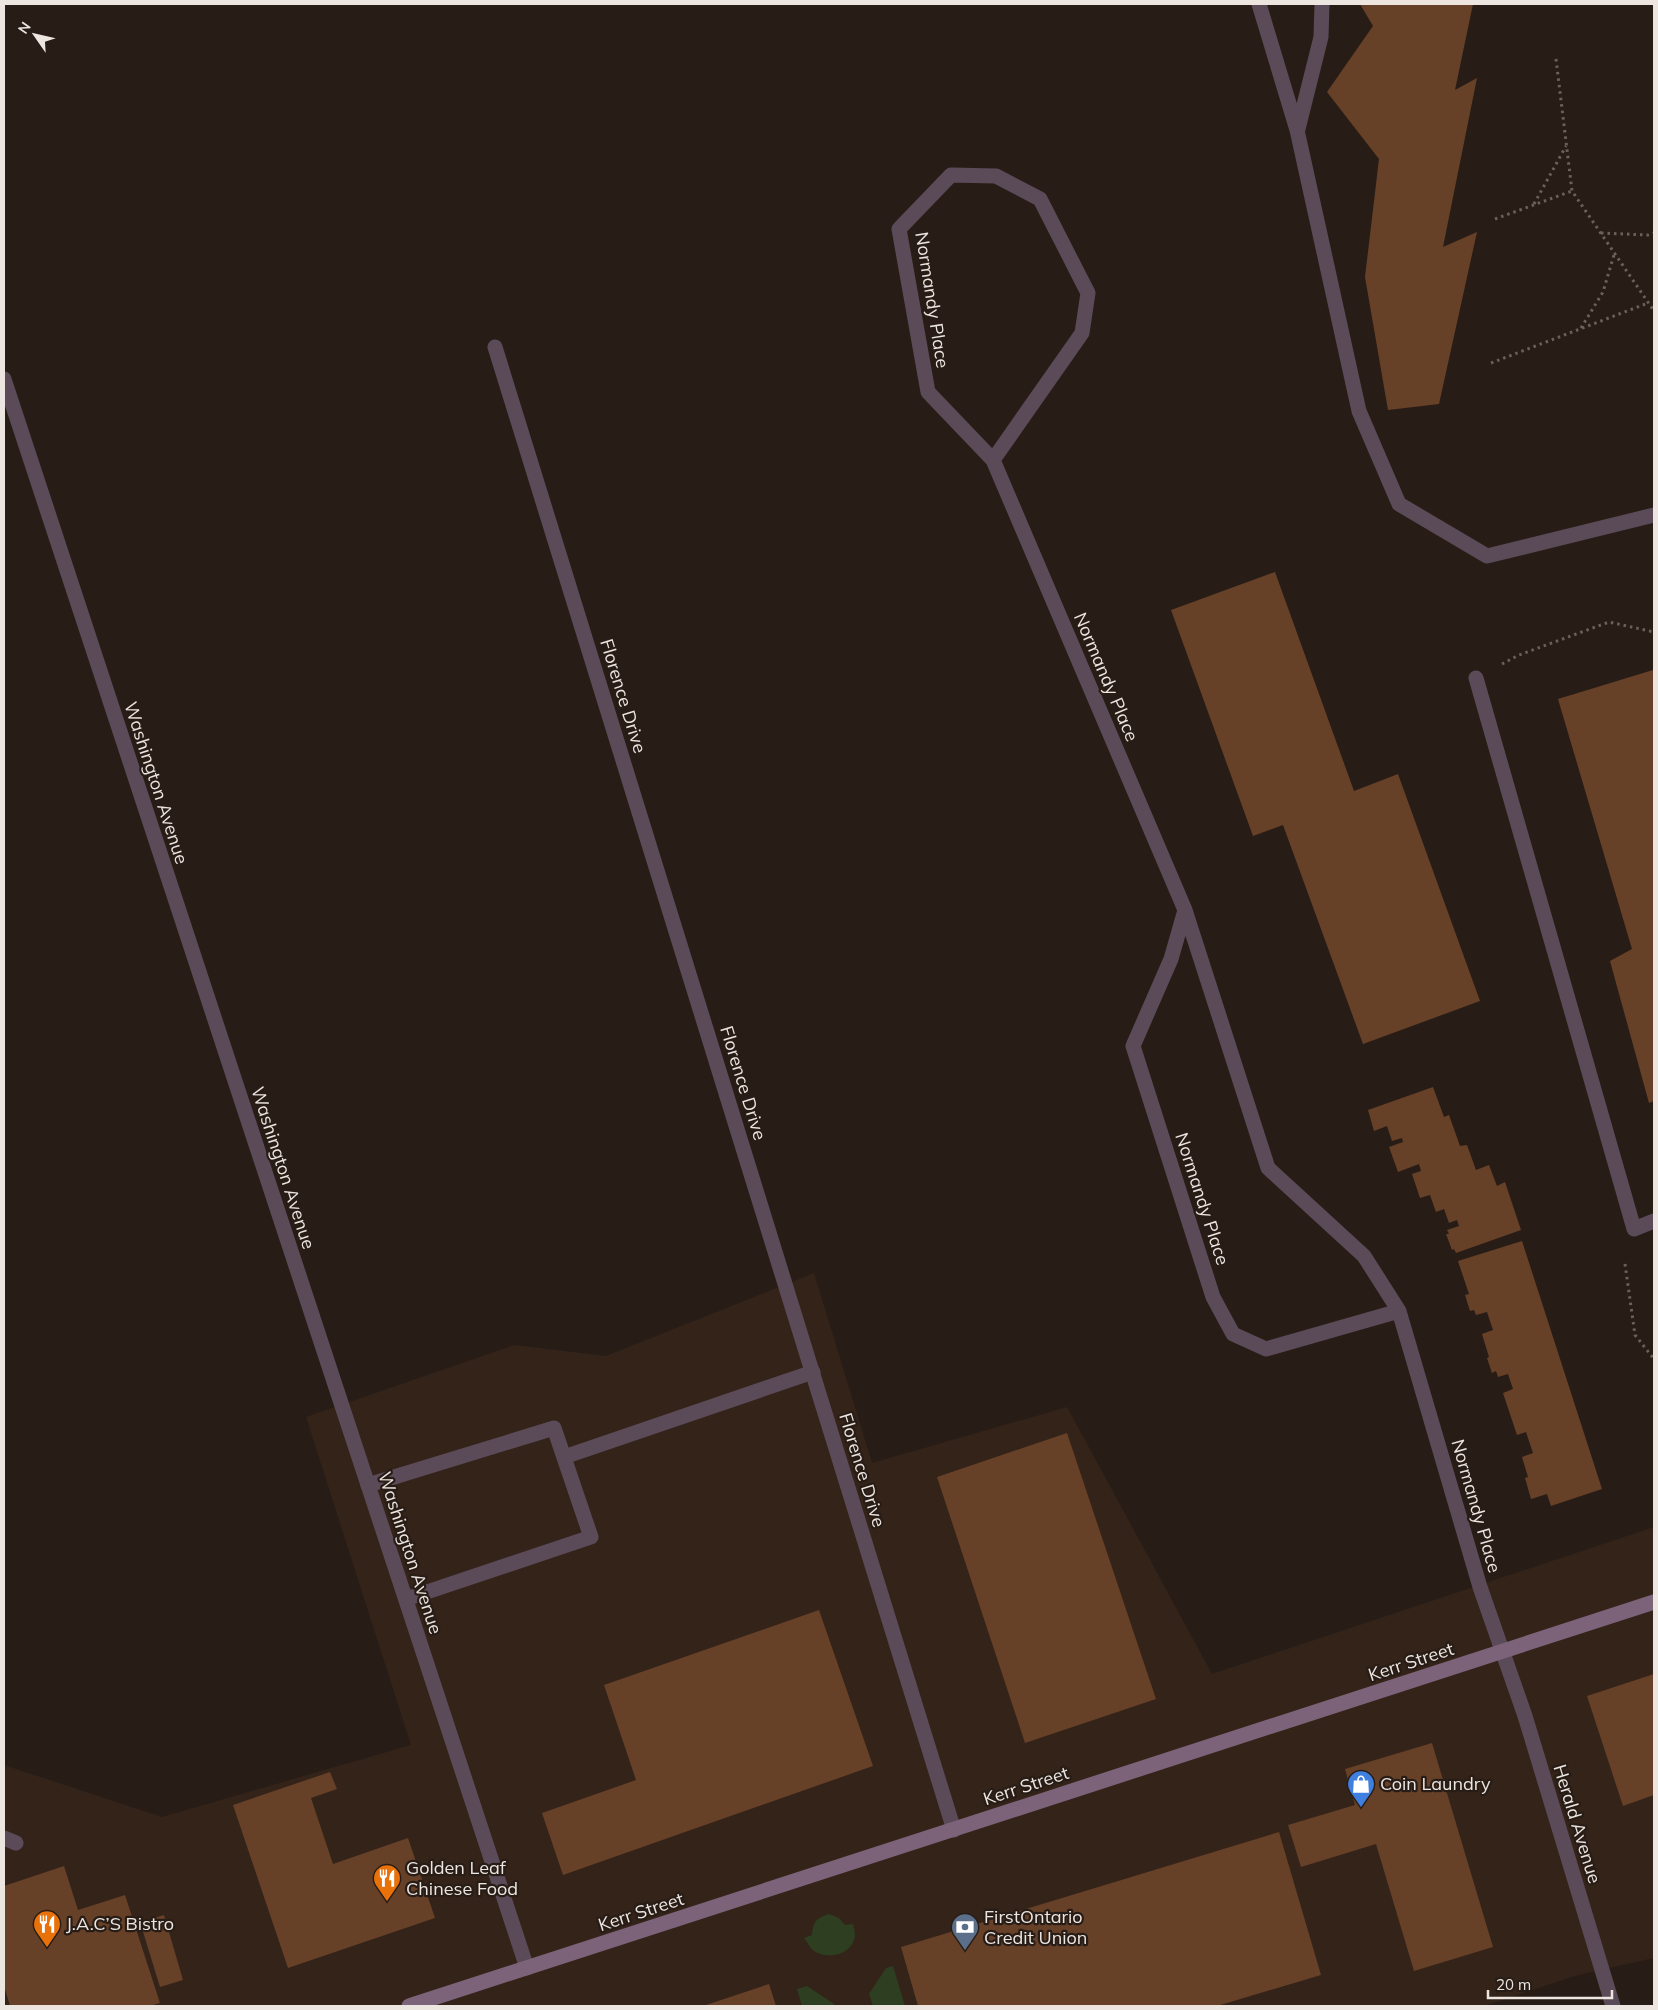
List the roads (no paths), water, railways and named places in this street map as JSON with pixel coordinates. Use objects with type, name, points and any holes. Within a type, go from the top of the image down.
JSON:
[{"type":"main road","name":"Kerr Street","points":[[409,2006],[1503,1653],[1654,1602]]},
{"type":"street","points":[[1259,4],[1297,130],[1359,411],[1399,504],[1487,556],[1654,515]]},
{"type":"street","points":[[1297,130],[1321,37],[1322,4]]},
{"type":"street","name":"Normandy Place","points":[[993,460],[1082,333],[1088,293],[1040,199],[996,176],[952,175],[899,229],[928,392],[993,460],[1185,910],[1268,1168],[1364,1256],[1399,1311],[1480,1587],[1503,1653]]},
{"type":"street","name":"Florence Drive","points":[[495,347],[954,1830]]},
{"type":"street","name":"Washington Avenue","points":[[4,379],[527,1968]]},
{"type":"street","points":[[1476,678],[1634,1229],[1654,1221]]},
{"type":"street","name":"Normandy Place","points":[[1185,910],[1170,959],[1133,1046],[1213,1297],[1232,1334],[1266,1350],[1399,1311]]},
{"type":"street","points":[[564,1457],[813,1372]]},
{"type":"street","points":[[368,1485],[554,1428],[591,1536],[406,1599]]},
{"type":"street","name":"Herald Avenue","points":[[1503,1653],[1613,2006]]},
{"type":"place","name":"Coin Laundry","points":[[1361,1808]]},
{"type":"place","name":"Golden Leaf Chinese Food","points":[[387,1902]]},
{"type":"place","name":"J.A.C’S Bistro","points":[[47,1948]]},
{"type":"place","name":"FirstOntario Credit Union","points":[[965,1951]]}]
